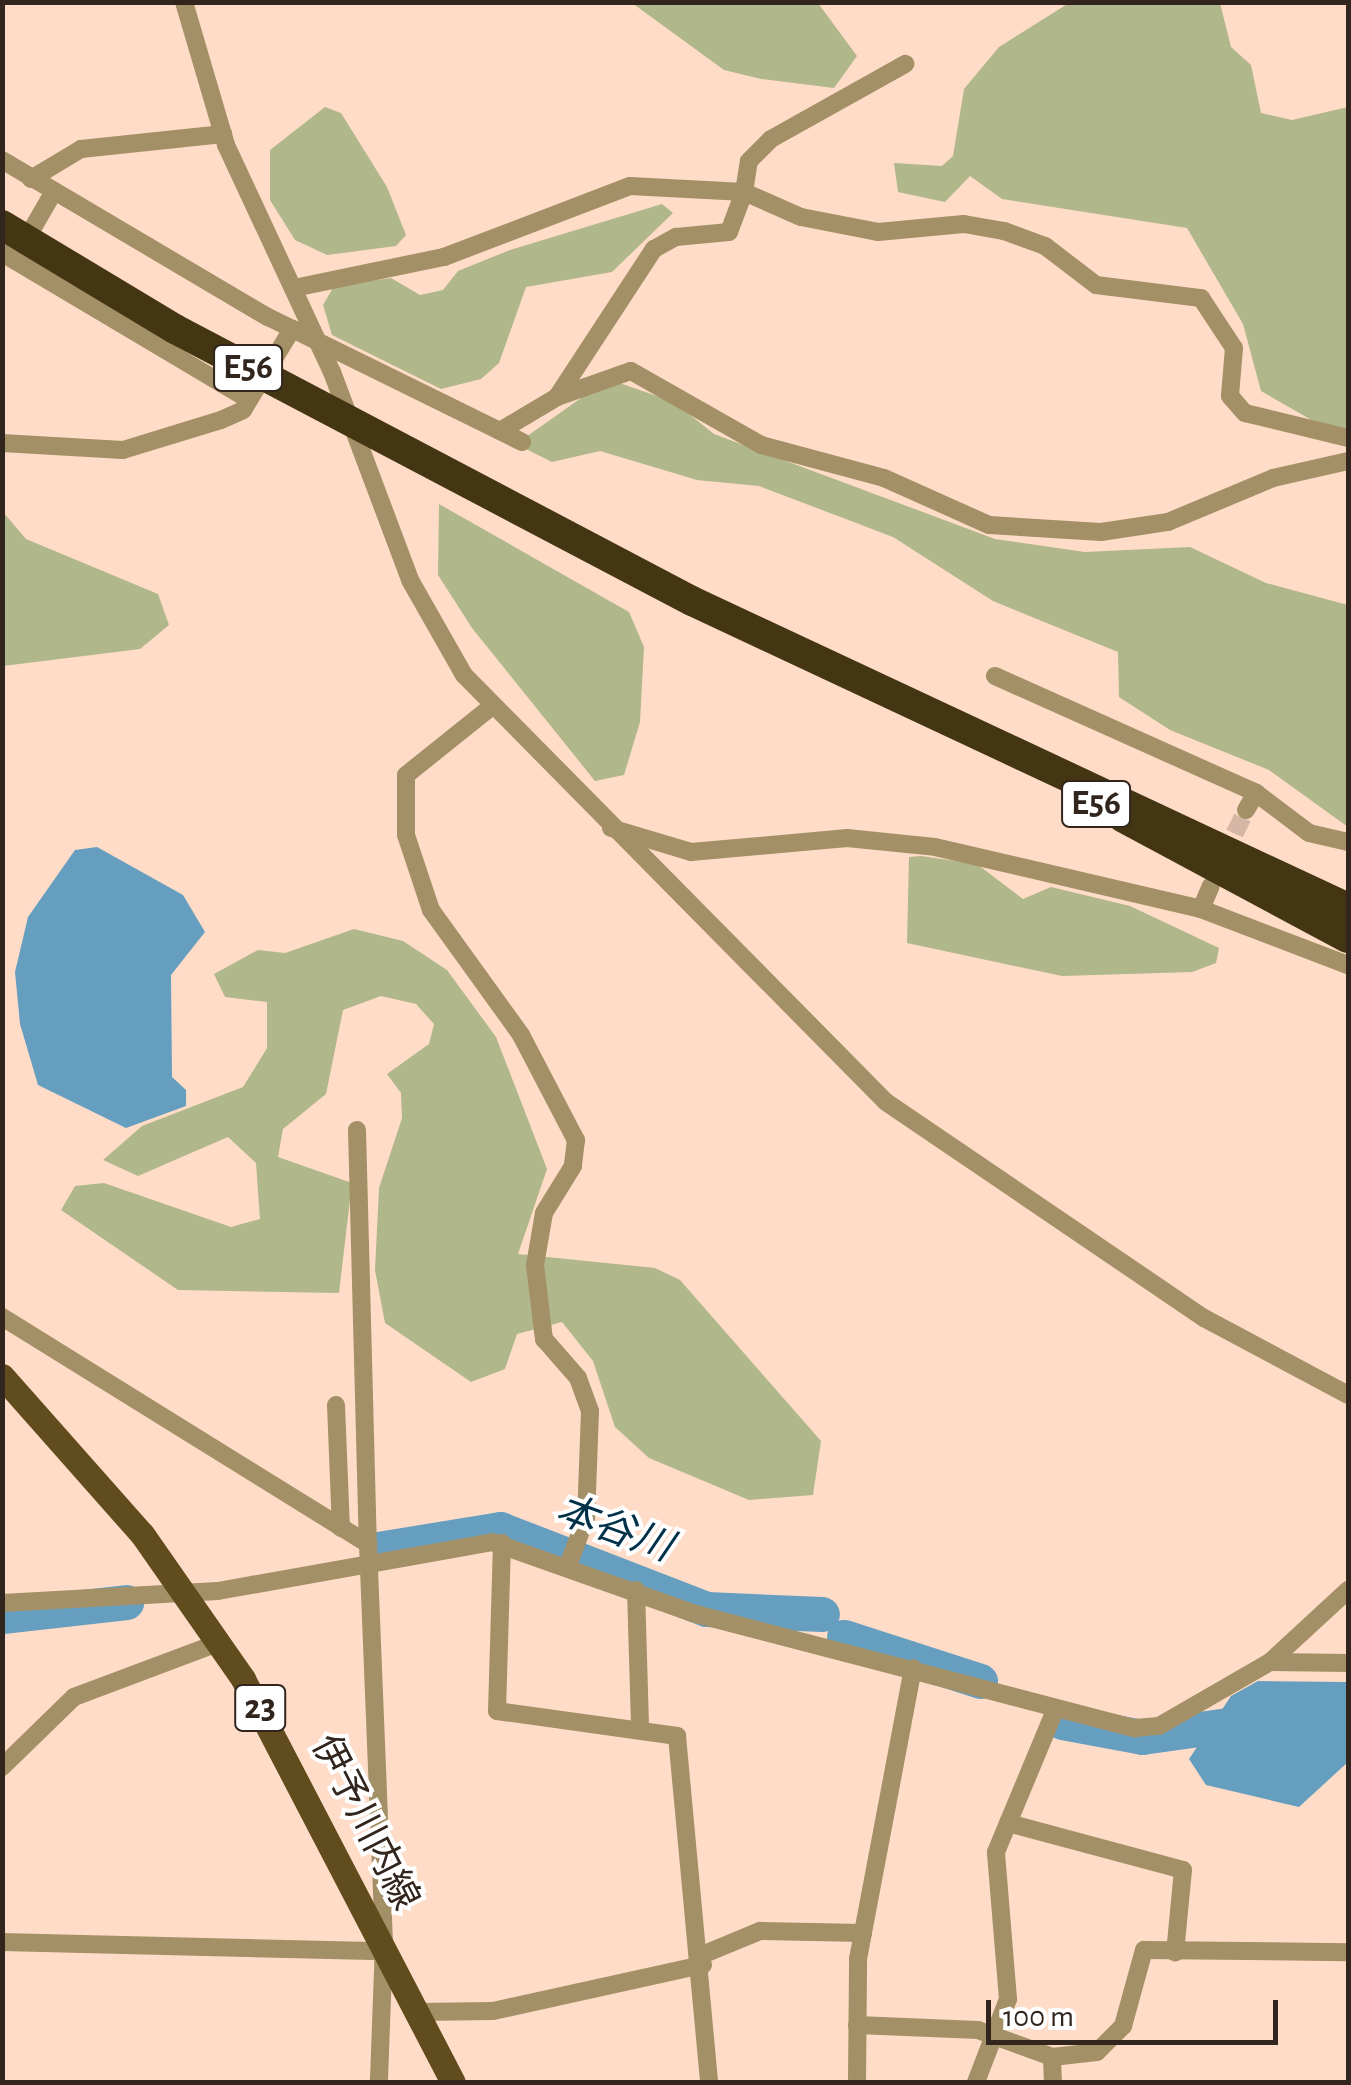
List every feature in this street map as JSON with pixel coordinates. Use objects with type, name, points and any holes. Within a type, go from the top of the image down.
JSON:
[{"type":"highway","name":"E56","points":[[2,224],[175,329],[500,502],[843,673],[1348,938]]},
{"type":"highway","name":"E56","points":[[843,673],[1348,908]]},
{"type":"main road","name":"伊予川内線","points":[[2,1376],[182,1590],[218,1643],[291,1761],[453,2082]]},
{"type":"street","points":[[184,2],[223,134],[319,341],[429,622],[491,707],[886,1102],[1204,1318],[1348,1395]]},
{"type":"street","points":[[557,396],[654,249],[676,236],[729,232],[744,192],[749,161],[763,146],[905,64]]},
{"type":"street","points":[[30,179],[82,148],[223,134]]},
{"type":"street","points":[[2,160],[292,329],[522,442]]},
{"type":"street","points":[[294,288],[444,257],[630,186],[744,192],[801,217],[878,232],[964,224],[1004,231],[1044,246],[1096,285],[1202,298],[1234,348],[1230,396],[1244,412],[1348,438]]},
{"type":"street","points":[[53,193],[8,256],[246,398]]},
{"type":"street","points":[[2,443],[151,446],[243,410],[246,398],[292,329]]},
{"type":"street","points":[[500,431],[557,396],[631,371],[761,445],[1014,528],[1100,532],[1168,522],[1274,478],[1348,462]]},
{"type":"street","points":[[994,676],[1309,833],[1348,842]]},
{"type":"street","points":[[491,707],[406,775],[406,835],[430,910],[521,1036],[576,1140],[573,1166],[544,1213],[535,1265],[544,1339],[578,1378],[590,1411],[586,1518],[568,1568]]},
{"type":"street","points":[[611,828],[692,852],[847,838],[934,847],[1201,910],[1348,964]]},
{"type":"street","points":[[1201,910],[1211,886]]},
{"type":"street","points":[[358,1130],[384,1943],[379,2082]]},
{"type":"street","points":[[2,1317],[341,1528],[369,1552]]},
{"type":"street","points":[[336,1404],[341,1528]]},
{"type":"street","points":[[502,1543],[497,1711],[640,1727],[676,1736],[702,1960],[709,2082]]},
{"type":"street","points":[[2,1603],[284,1582],[369,1552],[502,1543],[692,1613],[913,1668],[1054,1713],[1159,1726],[1270,1662],[1348,1590]]},
{"type":"street","points":[[636,1590],[640,1727]]},
{"type":"street","points":[[2,1766],[74,1697],[218,1643]]},
{"type":"street","points":[[1270,1662],[1348,1663]]},
{"type":"street","points":[[856,2082],[863,1933],[913,1668]]},
{"type":"street","points":[[976,2082],[1008,1999],[994,1872],[1008,1823],[1054,1713]]},
{"type":"street","points":[[1008,1823],[1183,1870],[1176,1953]]},
{"type":"street","points":[[417,2012],[493,2012],[702,1960],[760,1931],[863,1933]]},
{"type":"street","points":[[2,1942],[372,1951],[384,1943]]},
{"type":"street","points":[[857,2024],[990,2038],[1052,2056],[1116,2043],[1136,1956],[1348,1952]]},
{"type":"street","points":[[1052,2056],[1053,2082]]},
{"type":"green space","points":[[632,3],[818,3],[857,56],[834,88],[761,79],[724,70]]},
{"type":"green space","points":[[1069,3],[1220,3],[1231,47],[1251,65],[1261,113],[1292,120],[1348,107],[1348,441],[1261,391],[1243,324],[1187,228],[1002,199],[970,176],[945,202],[898,192],[894,163],[942,166],[953,156],[964,89],[999,47]]},
{"type":"green space","points":[[325,107],[341,113],[387,187],[406,235],[396,246],[327,255],[295,240],[270,200],[270,150]]},
{"type":"green space","points":[[662,204],[673,213],[612,272],[526,287],[499,363],[481,379],[441,389],[332,335],[323,305],[334,286],[391,278],[420,295],[443,290],[458,271],[510,250]]},
{"type":"green space","points":[[608,379],[674,402],[714,434],[995,539],[1085,552],[1190,547],[1266,583],[1348,605],[1348,827],[1269,770],[1170,730],[1119,697],[1118,652],[993,601],[893,537],[759,486],[697,480],[600,451],[552,462],[516,444]]},
{"type":"green space","points":[[439,504],[629,612],[644,647],[640,722],[624,775],[595,781],[472,628],[438,575]]},
{"type":"green space","points":[[3,512],[26,539],[158,594],[169,625],[140,649],[3,666]]},
{"type":"green space","points":[[909,857],[977,864],[1023,899],[1051,887],[1130,906],[1219,948],[1216,963],[1192,972],[1062,976],[907,943]]},
{"type":"green space","points":[[354,929],[403,941],[447,970],[496,1037],[547,1169],[518,1254],[655,1268],[680,1280],[821,1441],[813,1495],[749,1500],[649,1458],[615,1427],[593,1361],[562,1322],[517,1334],[505,1369],[471,1382],[385,1323],[375,1270],[379,1188],[402,1118],[401,1093],[387,1074],[429,1044],[434,1024],[416,1004],[381,996],[343,1010],[326,1094],[283,1129],[278,1157],[352,1183],[339,1293],[178,1290],[61,1210],[75,1186],[104,1183],[231,1227],[260,1219],[256,1163],[228,1137],[138,1176],[103,1160],[142,1126],[243,1087],[267,1048],[267,1002],[225,997],[214,974],[258,950],[285,953]]},
{"type":"water","points":[[97,847],[183,895],[205,932],[171,975],[172,1077],[186,1090],[186,1106],[126,1128],[38,1085],[20,1024],[15,972],[28,917],[75,850]]},
{"type":"water","points":[[1258,1681],[1348,1682],[1348,1762],[1299,1807],[1206,1785],[1189,1759],[1231,1696]]},
{"type":"waterway","name":"本谷川","points":[[378,1549],[500,1529],[706,1609],[822,1614]]},
{"type":"waterway","name":"本谷川","points":[[2,1616],[126,1602]]},
{"type":"waterway","name":"本谷川","points":[[844,1637],[980,1681]]},
{"type":"waterway","name":"本谷川","points":[[1062,1722],[1142,1737],[1249,1722]]},
{"type":"tunnel","points":[[1223,858],[1246,810]]}]
